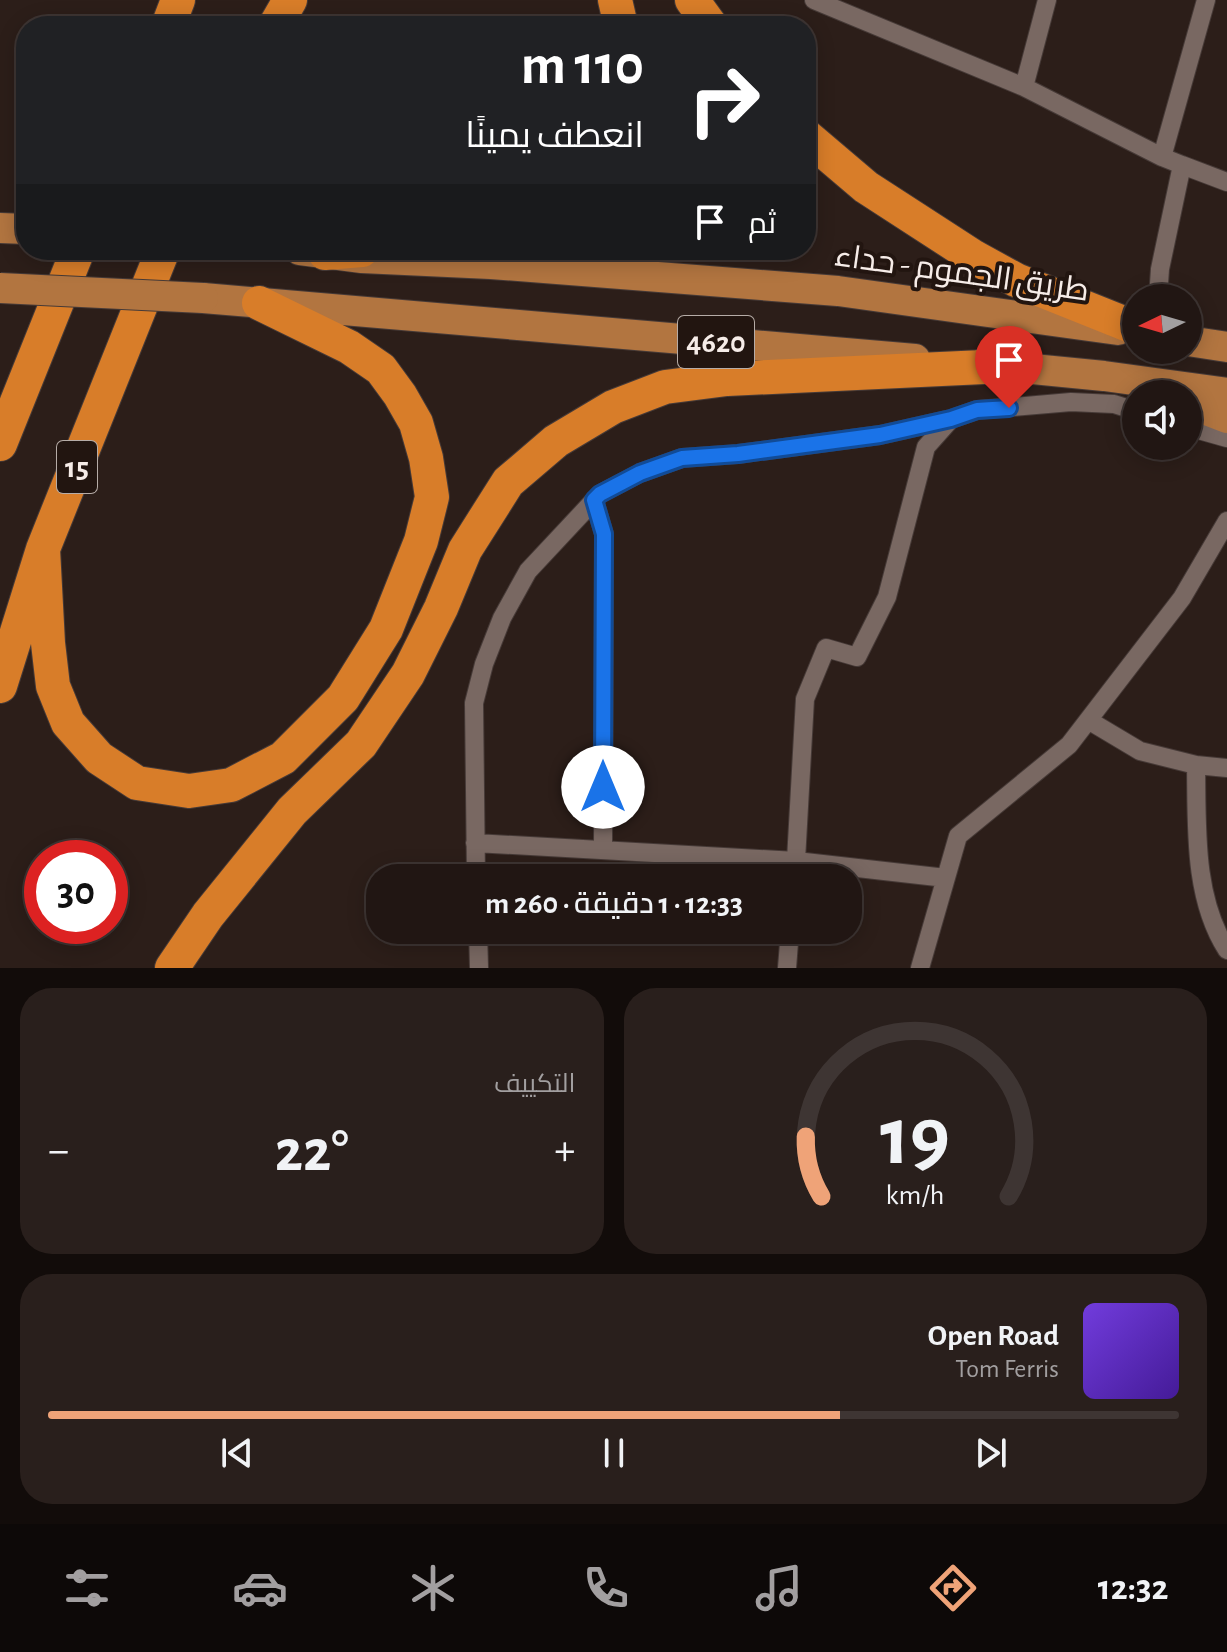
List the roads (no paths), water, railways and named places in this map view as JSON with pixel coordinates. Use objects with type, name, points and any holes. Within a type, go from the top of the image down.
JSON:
[{"type":"highway","points":[[816,144],[866,187],[974,257],[1016,280],[1122,324]]},
{"type":"highway","points":[[0,444],[74,260]]},
{"type":"highway","name":"15","points":[[0,686],[43,549],[159,260]]},
{"type":"highway","points":[[43,549],[53,686],[68,723],[99,758],[137,783],[189,791],[231,785],[283,758],[343,698],[386,629],[421,541],[432,497],[426,458],[416,423],[381,369],[349,347],[259,303]]},
{"type":"highway","points":[[172,968],[208,915],[292,811],[361,744],[408,674],[441,608],[465,550],[508,482],[556,441],[613,407],[665,387],[727,379],[1005,366]]},
{"type":"highway","points":[[0,428],[22,389]]},
{"type":"main road","name":"طريق الجموم - حداء","points":[[405,260],[838,291],[1122,328]]},
{"type":"main road","name":"4620","points":[[0,288],[203,298],[1005,366],[1227,393]]},
{"type":"main road","points":[[1202,343],[1227,347]]},
{"type":"main road","points":[[1123,378],[1128,380]]},
{"type":"main road","points":[[1202,408],[1227,418]]},
{"type":"street","points":[[1024,87],[1047,0]]},
{"type":"street","points":[[1162,157],[1206,0]]},
{"type":"street","points":[[817,1],[1024,87],[1162,157],[1227,182]]},
{"type":"street","points":[[1159,284],[1182,165]]},
{"type":"street","points":[[476,864],[474,703],[484,664],[502,618],[528,571],[600,494],[640,473],[682,458],[738,454],[880,435],[977,410],[1071,402],[1122,407]]},
{"type":"street","points":[[796,864],[805,699],[826,648],[857,657],[887,597],[926,447],[951,419]]},
{"type":"street","points":[[1202,431],[1227,438]]},
{"type":"street","points":[[594,500],[604,534],[603,850]]},
{"type":"street","points":[[920,968],[958,836],[1069,745],[1182,598],[1227,521]]},
{"type":"street","points":[[1088,720],[1140,751],[1196,765],[1227,768]]},
{"type":"street","points":[[1196,765],[1200,865],[1216,933],[1227,950]]},
{"type":"street","points":[[475,843],[603,850],[738,864]]},
{"type":"street","points":[[862,874],[946,878]]},
{"type":"street","points":[[478,944],[479,968]]},
{"type":"street","points":[[787,968],[789,944]]}]
